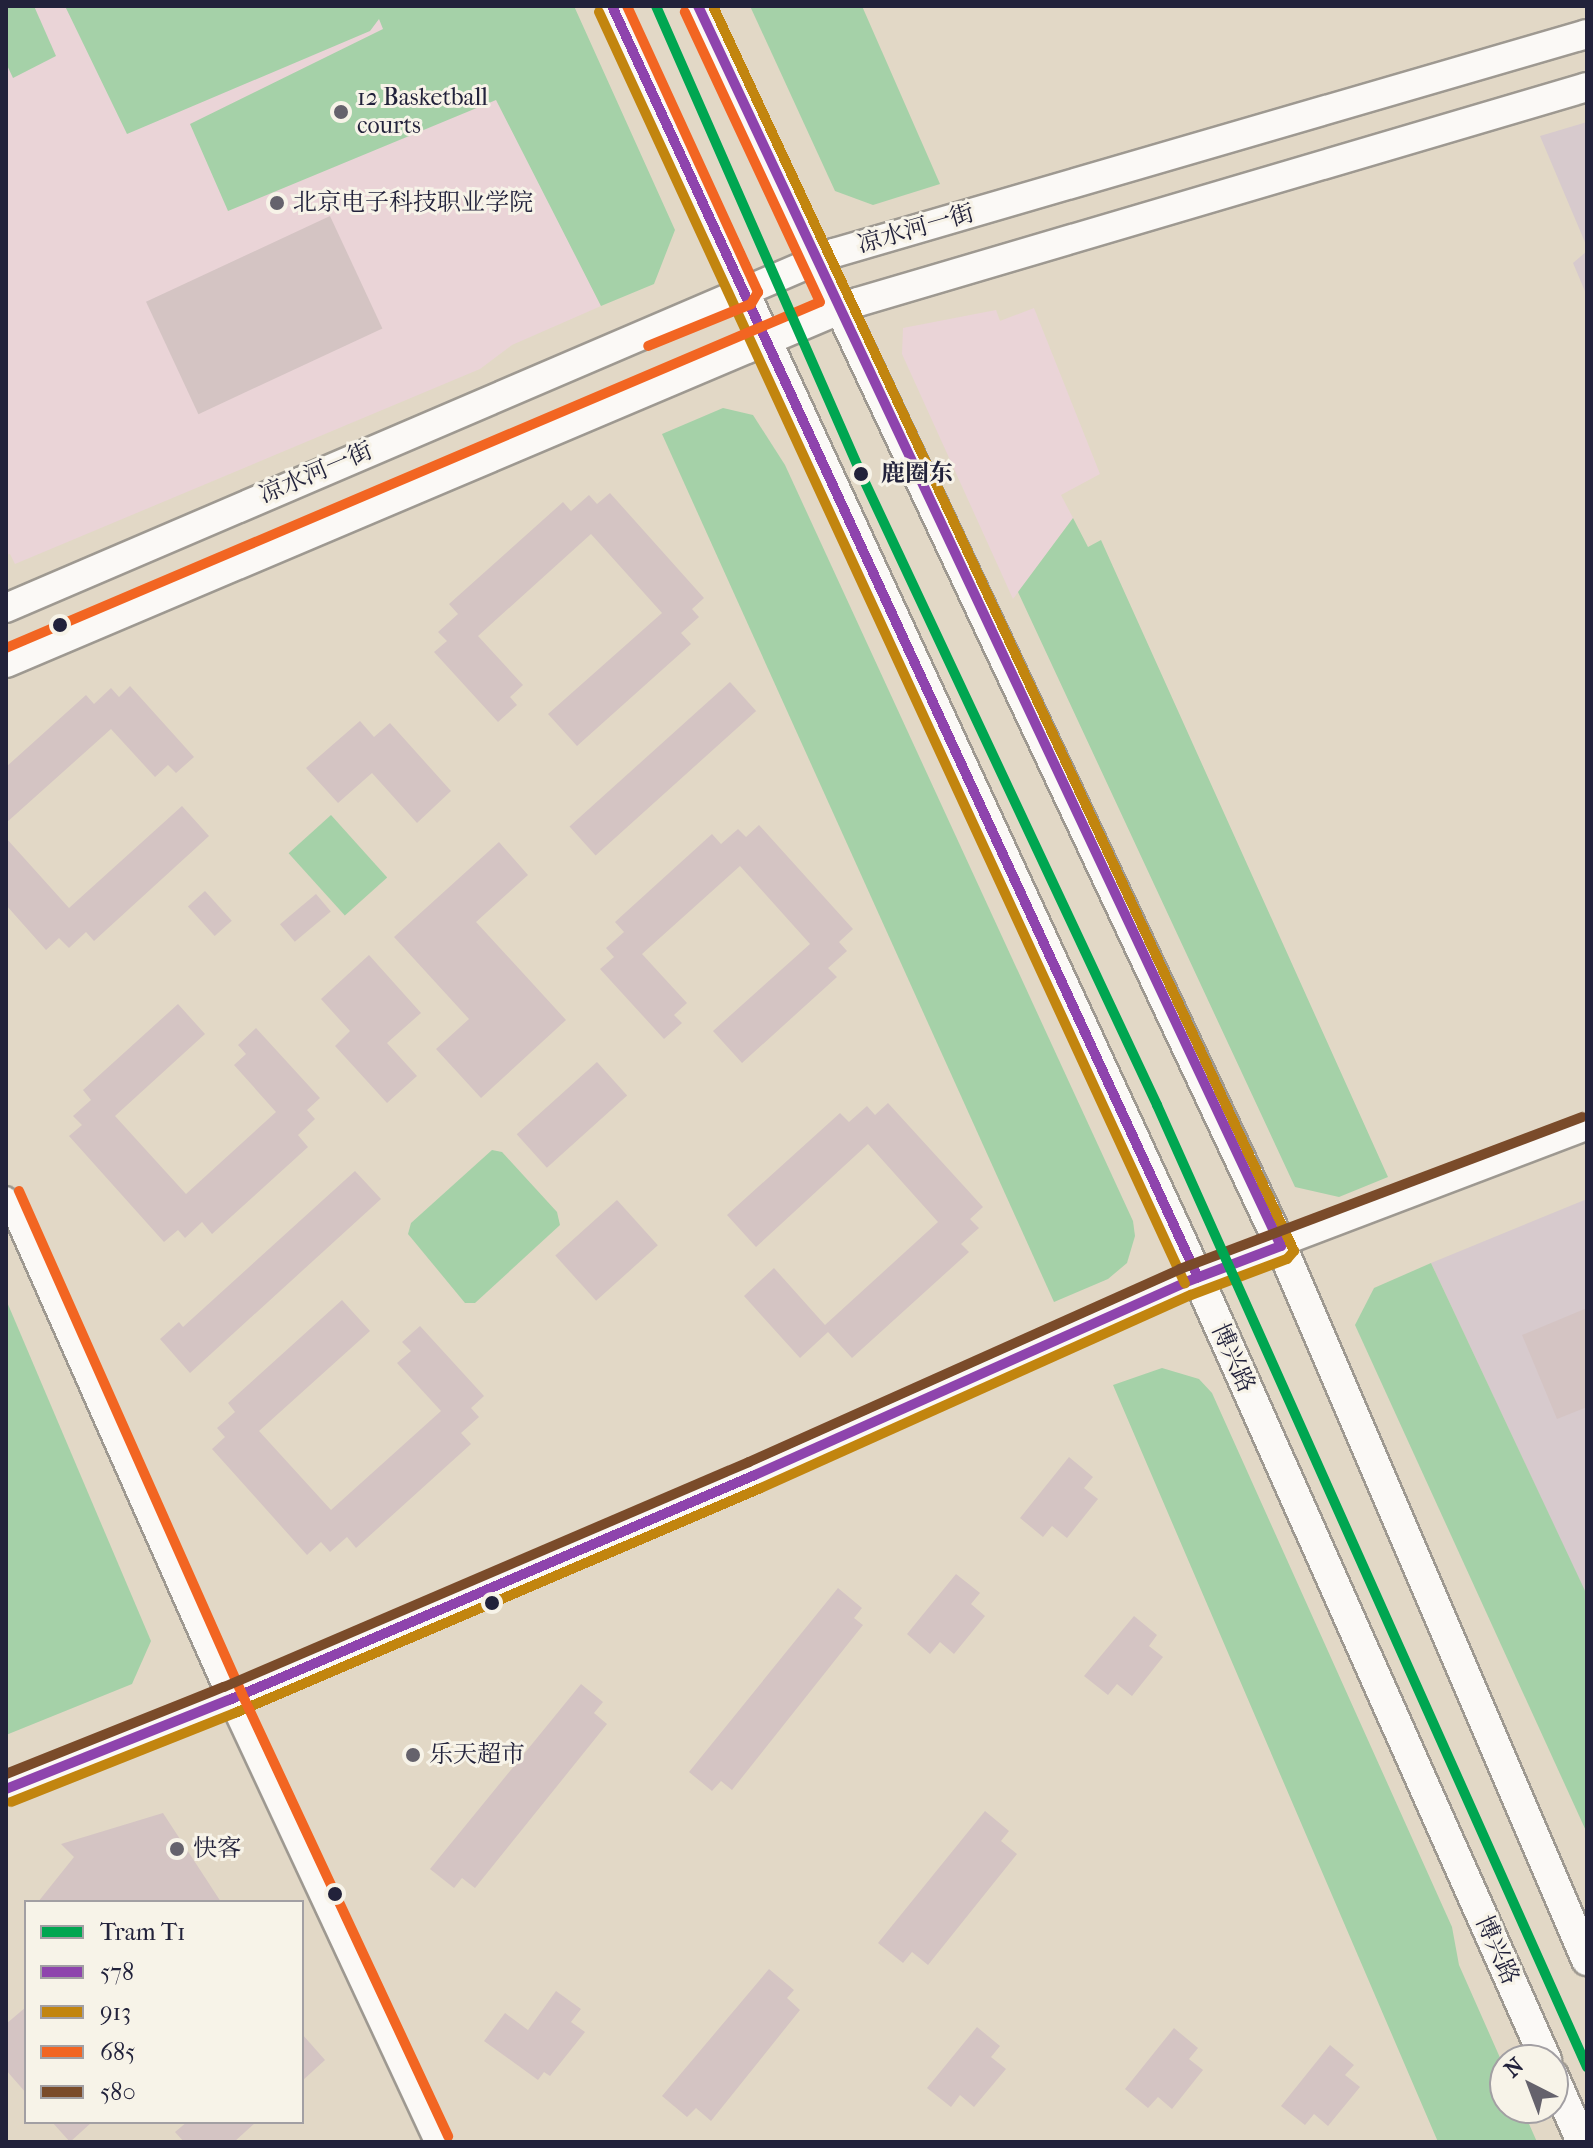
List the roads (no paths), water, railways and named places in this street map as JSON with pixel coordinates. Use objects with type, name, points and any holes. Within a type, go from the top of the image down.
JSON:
[{"type":"main road","name":"博兴路","points":[[612,6],[1198,1278],[1539,2044]]},
{"type":"main road","points":[[698,6],[815,262],[1281,1246],[1587,1960]]},
{"type":"main road","name":"凉水河一街","points":[[6,608],[815,262],[1587,34]]},
{"type":"main road","points":[[6,663],[839,309],[1587,87]]},
{"type":"main road","points":[[1569,2112],[1582,2142]]},
{"type":"street","points":[[6,1789],[229,1700],[1198,1278],[1587,1130]]},
{"type":"street","points":[[6,1197],[229,1700],[435,2142]]},
{"type":"tram line","name":"T1","points":[[656,6],[862,476],[1157,1105],[1587,2067]]},
{"type":"place","name":"12 Basketball courts","points":[[341,112]]},
{"type":"place","name":"北京电子科技职业学院","points":[[277,203]]},
{"type":"place","name":"鹿圈东","points":[[861,474]]},
{"type":"place","name":"乐天超市","points":[[413,1755]]},
{"type":"place","name":"快客","points":[[177,1849]]}]
